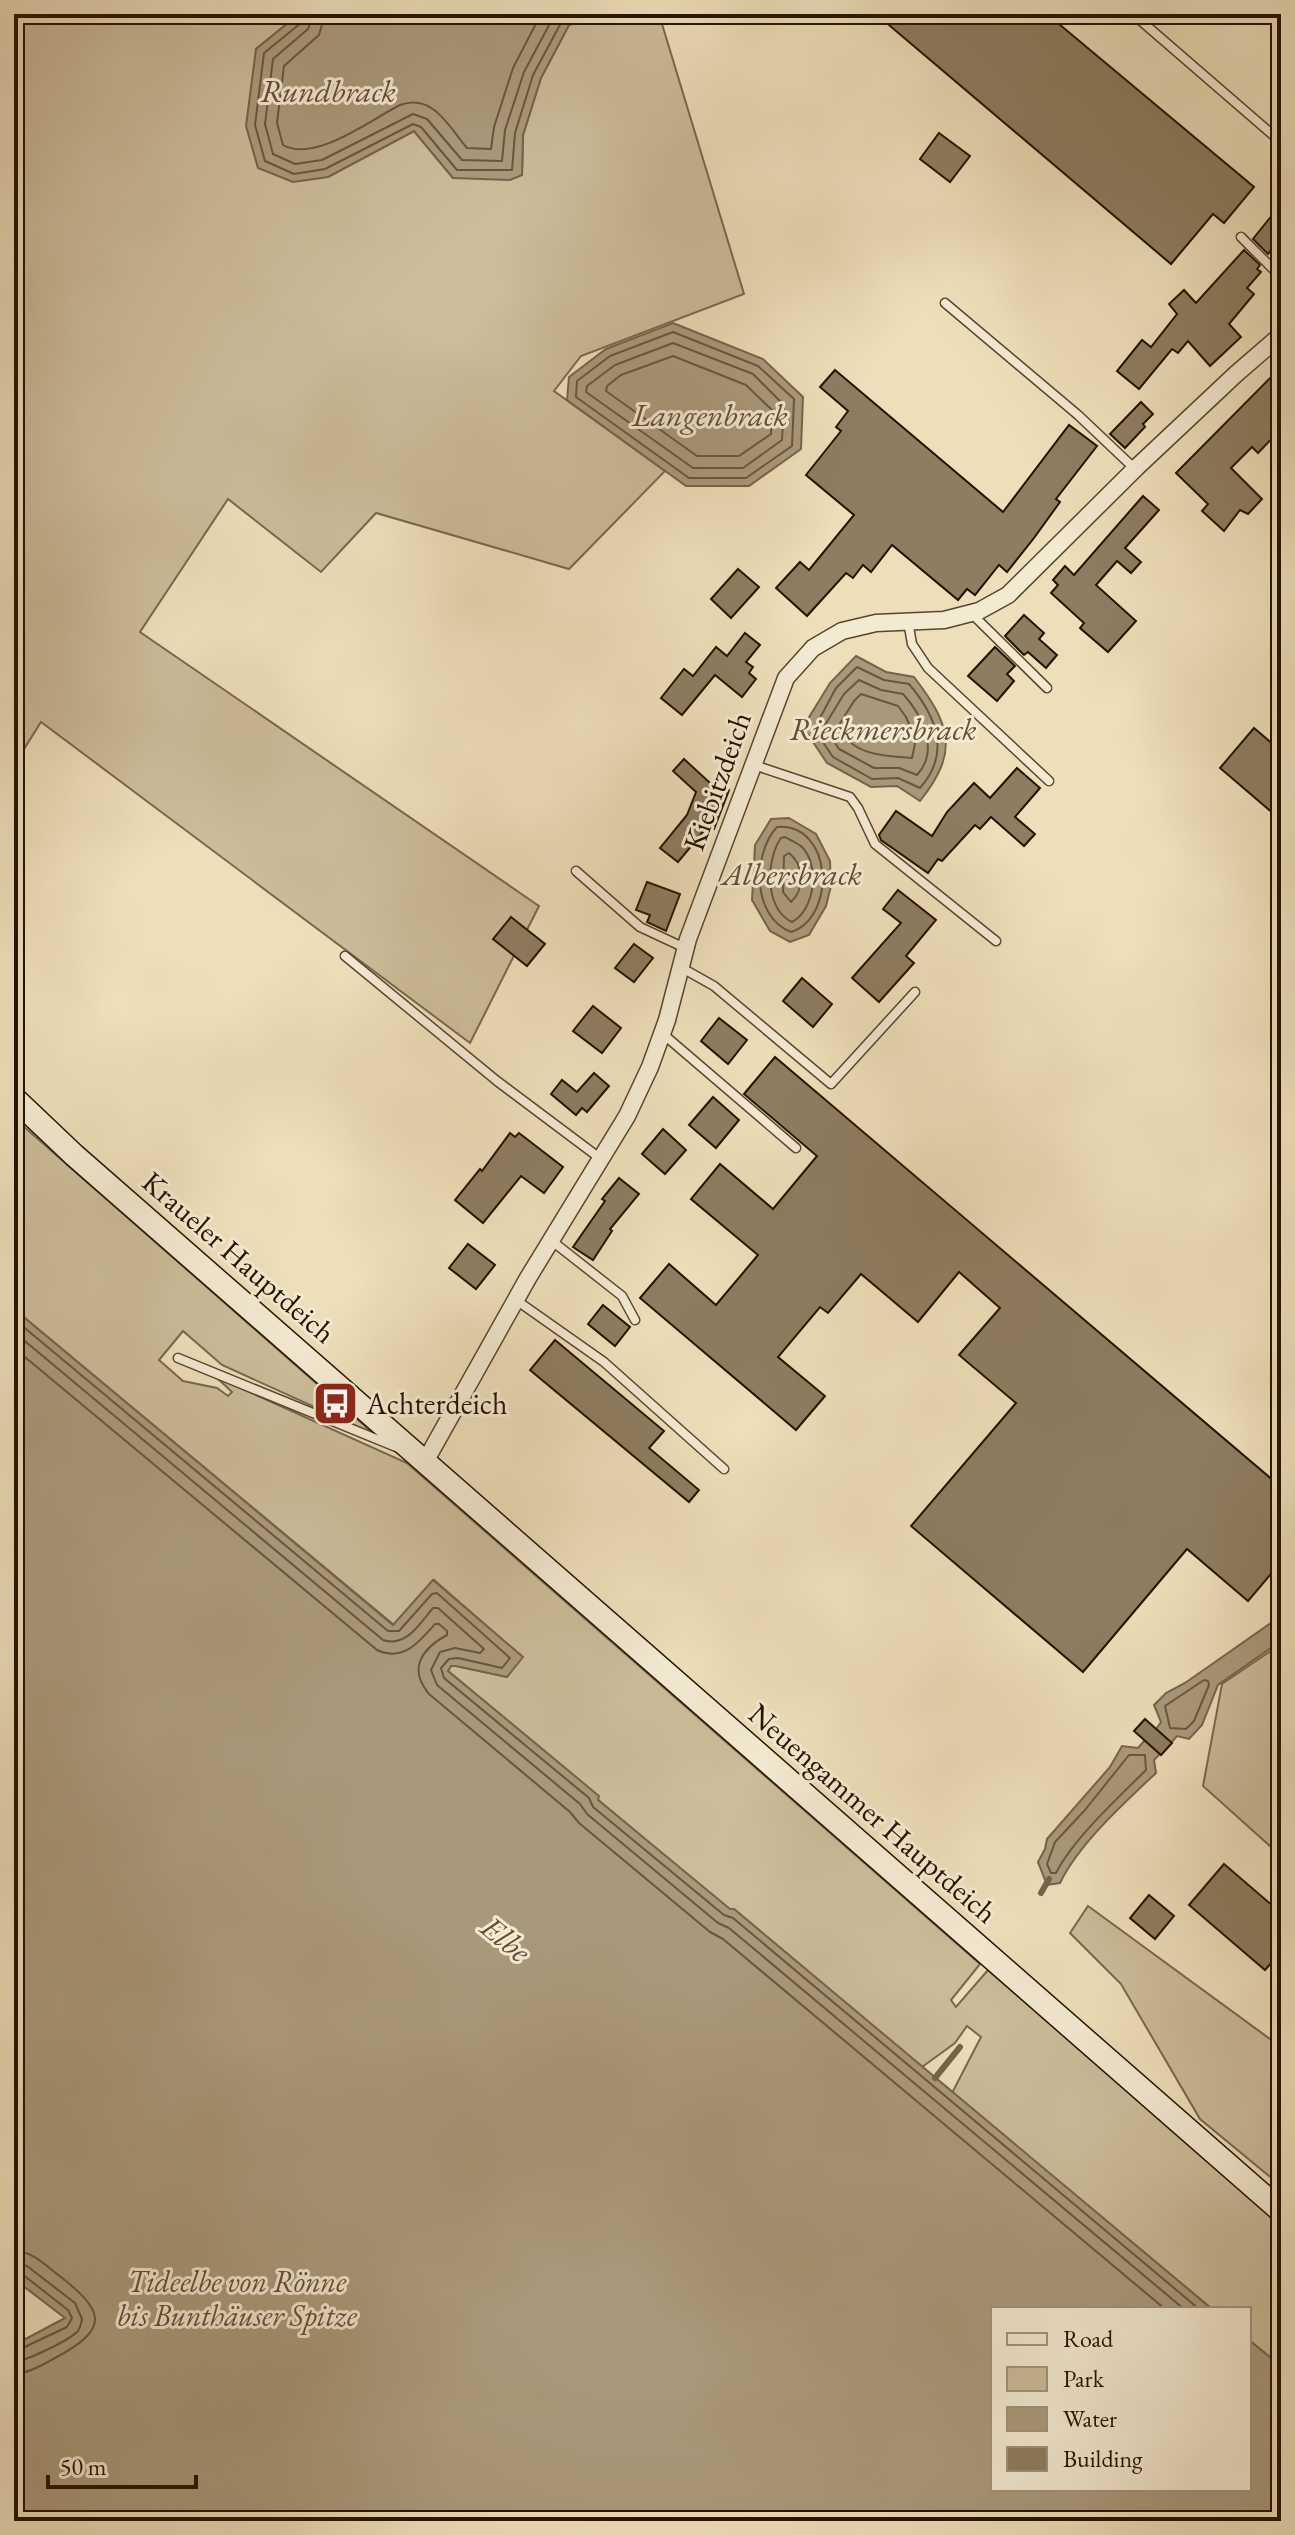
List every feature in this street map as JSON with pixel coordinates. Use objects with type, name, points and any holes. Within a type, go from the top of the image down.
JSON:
[{"type":"street","name":"Kiebitzdeich","points":[[425,1459],[551,1240],[627,1116],[663,1033],[685,948],[786,678],[813,648],[842,631],[876,623],[944,620],[972,613],[1008,595],[1135,470],[1281,335]]},
{"type":"street","name":"Kraueler Hauptdeich","points":[[14,1098],[74,1155],[425,1459]]},
{"type":"street","name":"Neuengammer Hauptdeich","points":[[425,1459],[1281,2211]]},
{"type":"lane","points":[[1133,14],[1281,142]]},
{"type":"lane","points":[[1241,237],[1281,277]]},
{"type":"lane","points":[[945,303],[1078,415],[1135,470]]},
{"type":"lane","points":[[972,613],[1047,688]]},
{"type":"lane","points":[[908,620],[912,644],[928,668],[1049,781]]},
{"type":"lane","points":[[753,765],[850,797],[875,844],[996,941]]},
{"type":"lane","points":[[576,871],[640,927],[685,948]]},
{"type":"lane","points":[[345,956],[497,1081],[601,1159]]},
{"type":"lane","points":[[681,968],[714,986],[831,1084],[915,992]]},
{"type":"lane","points":[[663,1033],[796,1148]]},
{"type":"lane","points":[[551,1240],[622,1296],[635,1320]]},
{"type":"lane","points":[[516,1300],[604,1362],[724,1469]]},
{"type":"lane","points":[[178,1358],[425,1459]]},
{"type":"green space","points":[[14,14],[299,14],[256,49],[328,177],[414,131],[453,178],[522,175],[523,135],[541,78],[569,25],[601,14],[652,14],[662,24],[744,294],[581,356],[554,391],[665,471],[569,569],[376,513],[321,572],[228,499],[140,632],[539,906],[470,1043],[41,722],[14,765]]},
{"type":"green space","points":[[14,1118],[374,1434],[222,1365],[183,1331],[159,1360],[183,1381],[217,1388],[228,1396],[232,1392],[216,1377],[407,1463],[980,1964],[951,2000],[956,2007],[988,1970],[1281,2224],[1281,2366],[1251,2342],[1251,2307],[1210,2307],[952,2093],[981,2037],[967,2026],[955,2043],[922,2067],[597,1799],[598,1796],[448,1671],[451,1666],[456,1666],[507,1677],[522,1657],[434,1580],[394,1625],[14,1309]]},
{"type":"green space","points":[[1281,1644],[1281,1856],[1203,1786],[1222,1684]]},
{"type":"green space","points":[[1088,1906],[1281,2047],[1281,2186],[1200,2119],[1121,1984],[1070,1933]]},
{"type":"water","name":"Rundbrack","points":[[299,14],[601,14],[569,25],[541,78],[523,135],[522,175],[510,180],[453,178],[414,131],[328,177],[293,182],[258,168],[246,126],[256,49]]},
{"type":"water","name":"Langenbrack","points":[[673,323],[763,359],[803,397],[801,449],[749,486],[686,486],[567,400],[569,377],[606,349]]},
{"type":"water","name":"Rieckmersbrack","points":[[856,656],[886,672],[914,677],[936,709],[946,738],[945,752],[933,783],[920,801],[897,786],[871,787],[827,763],[803,727],[830,683]]},
{"type":"water","name":"Albersbrack","points":[[789,818],[816,834],[830,861],[831,886],[826,906],[809,935],[790,942],[770,931],[752,900],[755,845],[771,819]]},
{"type":"water","name":"Elbe","points":[[14,1309],[393,1625],[433,1580],[523,1657],[507,1677],[456,1666],[451,1666],[448,1671],[599,1796],[598,1800],[730,1909],[734,1909],[1210,2307],[991,2307],[991,2491],[1251,2491],[1251,2342],[1281,2366],[1281,2521],[14,2521],[14,2345],[65,2318],[14,2279]]},
{"type":"water","points":[[1281,1616],[1281,1641],[1218,1685],[1202,1725],[1189,1739],[1177,1736],[1171,1743],[1156,1729],[1161,1722],[1154,1705],[1166,1693]]},
{"type":"water","points":[[1145,1740],[1160,1754],[1154,1760],[1156,1773],[1090,1839],[1060,1883],[1047,1885],[1038,1862],[1047,1839],[1110,1767],[1122,1746],[1138,1748]]},
{"type":"building","points":[[876,14],[1047,14],[1254,187],[1224,223],[1213,214],[1171,264]]},
{"type":"building","points":[[939,133],[970,156],[950,182],[920,159]]},
{"type":"building","points":[[1281,204],[1281,237],[1268,254],[1253,239]]},
{"type":"building","points":[[1244,250],[1260,265],[1257,269],[1261,272],[1247,288],[1254,294],[1229,324],[1241,337],[1210,366],[1188,341],[1178,353],[1172,349],[1139,389],[1117,371],[1142,340],[1151,347],[1177,314],[1169,304],[1184,290],[1196,303]]},
{"type":"building","points":[[1281,367],[1281,429],[1258,453],[1252,447],[1231,468],[1262,499],[1248,514],[1240,510],[1224,531],[1202,511],[1208,504],[1176,473]]},
{"type":"building","points":[[835,370],[1003,512],[1069,425],[1097,446],[1056,499],[1060,502],[1007,572],[999,565],[975,595],[967,589],[958,600],[892,545],[871,572],[863,565],[853,578],[846,573],[807,616],[776,588],[800,562],[809,570],[854,515],[806,475],[841,431],[836,427],[848,411],[820,387]]},
{"type":"building","points":[[1141,402],[1153,414],[1125,448],[1110,434]]},
{"type":"building","points":[[1143,496],[1159,510],[1125,548],[1141,562],[1131,573],[1117,561],[1096,585],[1136,621],[1108,652],[1080,628],[1084,623],[1051,593],[1058,585],[1053,580],[1065,566],[1074,575]]},
{"type":"building","points":[[738,569],[759,587],[731,618],[711,599]]},
{"type":"building","points":[[1024,615],[1044,633],[1039,639],[1057,655],[1046,668],[1028,652],[1024,655],[1005,636]]},
{"type":"building","points":[[745,633],[760,645],[746,662],[753,667],[749,673],[756,679],[742,697],[715,675],[682,715],[661,698],[684,669],[693,676],[716,647],[727,656]]},
{"type":"building","points":[[995,647],[1015,666],[1007,674],[1014,681],[997,701],[968,676]]},
{"type":"building","points":[[1254,728],[1281,751],[1281,820],[1220,768]]},
{"type":"building","points":[[684,759],[710,783],[729,790],[714,829],[707,827],[678,862],[660,848],[687,815],[696,792],[673,771]]},
{"type":"building","points":[[1017,768],[1040,788],[1015,817],[1035,834],[1024,846],[991,817],[980,829],[975,825],[942,861],[938,859],[928,873],[881,840],[879,835],[896,811],[932,836],[947,812],[974,783],[990,798]]},
{"type":"building","points":[[647,882],[680,894],[666,931],[647,922],[650,915],[636,910]]},
{"type":"building","points":[[898,890],[936,920],[906,956],[914,963],[879,1002],[852,978],[901,923],[883,909]]},
{"type":"building","points":[[511,917],[545,944],[527,966],[493,939]]},
{"type":"building","points":[[634,944],[653,958],[634,982],[615,968]]},
{"type":"building","points":[[802,978],[832,1004],[813,1027],[783,1001]]},
{"type":"building","points":[[593,1006],[621,1028],[602,1053],[573,1031]]},
{"type":"building","points":[[719,1018],[747,1040],[728,1064],[701,1041]]},
{"type":"building","points":[[775,1057],[1281,1487],[1281,1562],[1248,1601],[1187,1549],[1083,1672],[911,1526],[1016,1403],[959,1355],[1000,1308],[959,1272],[918,1322],[861,1274],[828,1313],[820,1307],[778,1357],[825,1396],[796,1430],[640,1298],[669,1264],[716,1305],[758,1255],[691,1199],[720,1164],[773,1209],[817,1156],[744,1094]]},
{"type":"building","points":[[594,1073],[609,1086],[587,1112],[582,1108],[576,1115],[551,1094],[562,1080],[577,1092]]},
{"type":"building","points":[[713,1097],[739,1120],[716,1148],[689,1125]]},
{"type":"building","points":[[663,1129],[686,1150],[665,1174],[642,1154]]},
{"type":"building","points":[[510,1133],[515,1137],[519,1133],[563,1167],[544,1193],[521,1176],[483,1223],[455,1200],[480,1169],[482,1171]]},
{"type":"building","points":[[619,1178],[639,1194],[610,1229],[612,1231],[593,1260],[573,1247],[605,1201],[602,1199]]},
{"type":"building","points":[[468,1244],[495,1265],[476,1289],[449,1268]]},
{"type":"building","points":[[603,1305],[630,1327],[615,1346],[588,1324]]},
{"type":"building","points":[[555,1340],[664,1431],[649,1448],[699,1490],[689,1502],[530,1370]]},
{"type":"building","points":[[1145,1719],[1172,1743],[1161,1755],[1134,1731]]},
{"type":"building","points":[[1224,1864],[1281,1913],[1281,1952],[1265,1970],[1189,1905]]},
{"type":"building","points":[[1149,1895],[1174,1916],[1155,1939],[1130,1918]]},
{"type":"waterway","points":[[1041,1893],[1049,1879]]},
{"type":"waterway","points":[[935,2078],[960,2047]]},
{"type":"place","name":"Achterdeich","points":[[335,1403]]},
{"type":"park label","name":"Tideelbe von Rönne bis Bunthäuser Spitze","points":[[237,2298]]}]
